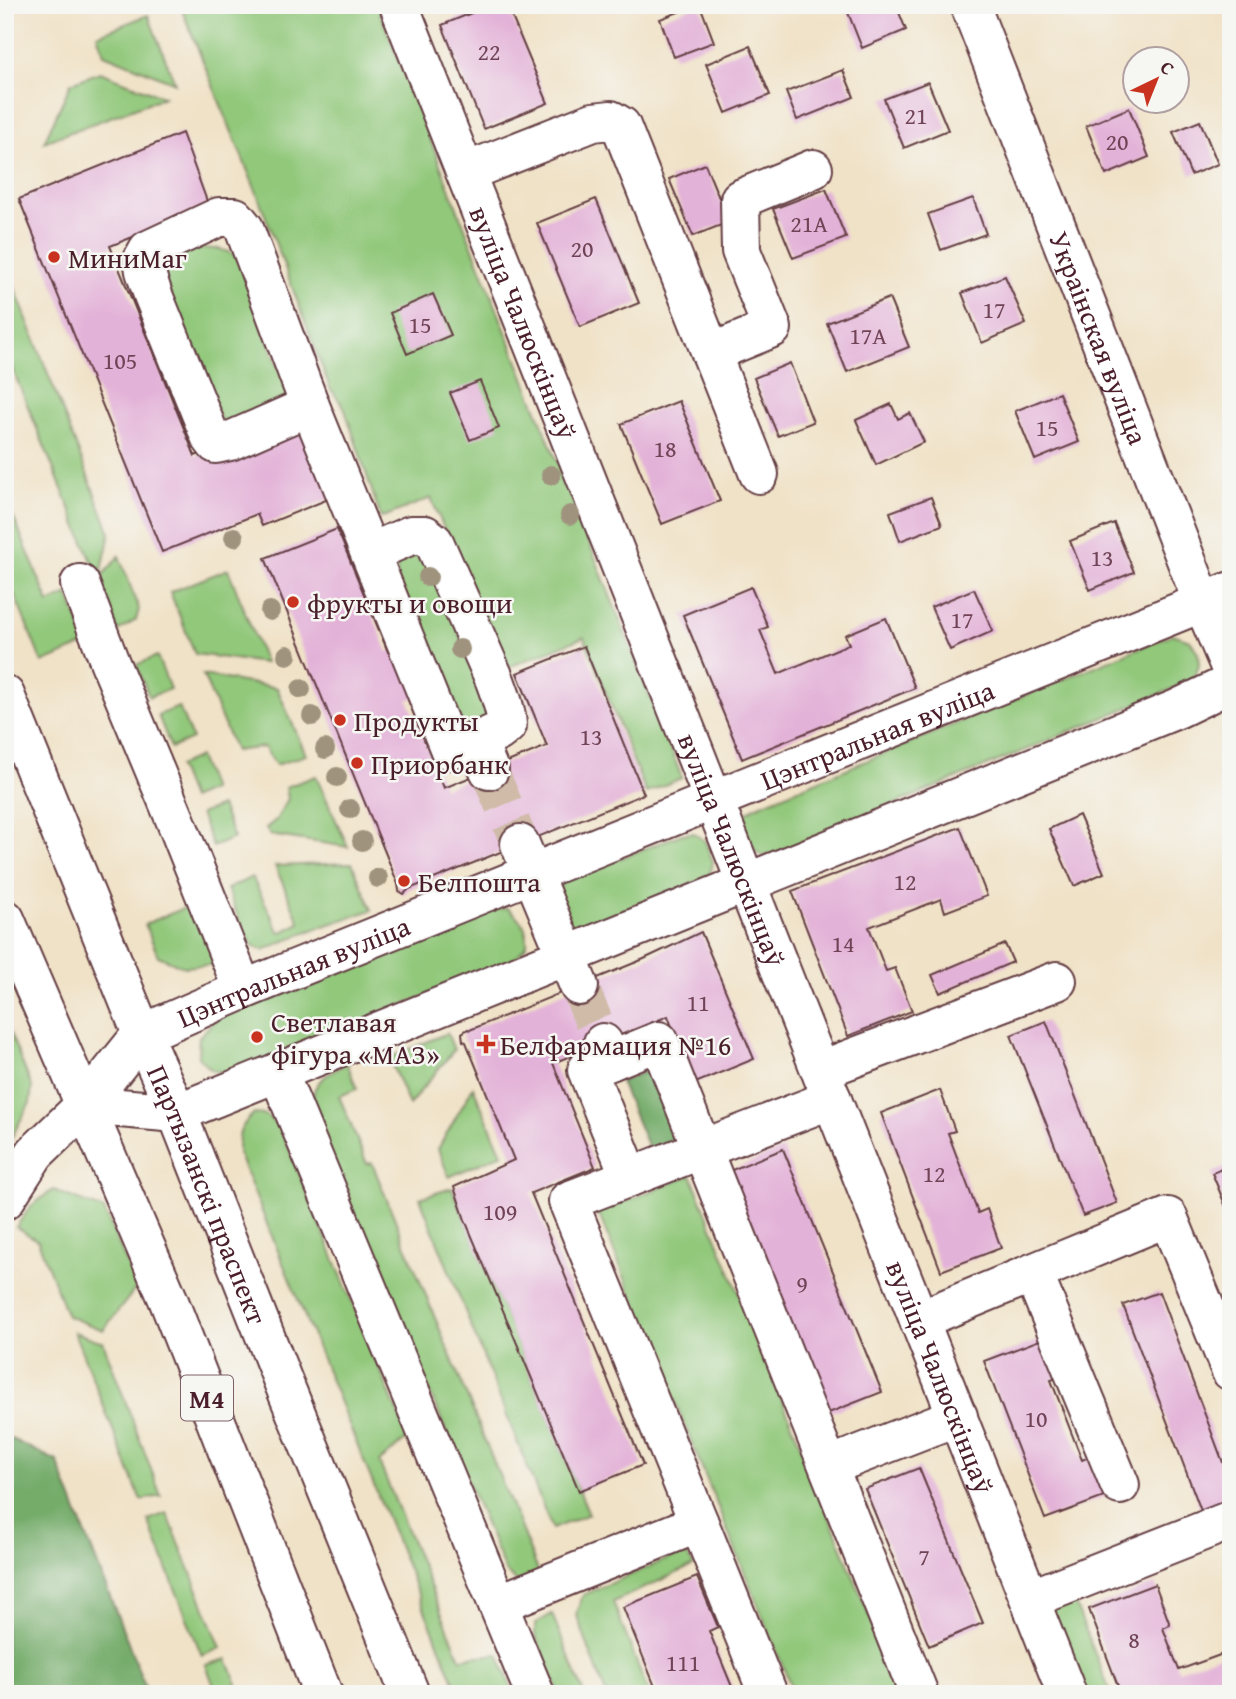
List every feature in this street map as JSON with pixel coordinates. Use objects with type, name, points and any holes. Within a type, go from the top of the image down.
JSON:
[{"type":"street","name":"вуліца Чалюскінцаў","points":[[399,5],[1067,1694]]},
{"type":"street","name":"Украінская вуліца","points":[[970,5],[1217,597],[1231,670]]},
{"type":"street","points":[[466,172],[593,122],[611,120],[621,126],[759,474]]},
{"type":"street","points":[[711,353],[772,328],[741,251],[740,199],[813,169]]},
{"type":"street","points":[[310,406],[230,441],[216,443],[210,436],[153,295],[143,259],[148,250],[219,217],[236,218],[244,228],[310,406],[450,750],[483,755],[498,732],[507,725],[506,716],[494,678],[434,542],[425,535],[411,535],[370,553]]},
{"type":"street","points":[[80,584],[243,990]]},
{"type":"street","name":"Цэнтральная вуліца","points":[[5,1200],[35,1153],[85,1105],[142,1034],[526,859],[714,800],[1217,597]]},
{"type":"street","points":[[85,1105],[177,1112],[278,1072],[573,971],[746,883],[1178,709],[1231,683]]},
{"type":"street","name":"Партызанскі праспект","points":[[5,695],[142,1034],[177,1112],[410,1694]]},
{"type":"street","points":[[526,859],[573,971]]},
{"type":"street","name":"М4","points":[[5,919],[168,1298],[323,1694]]},
{"type":"street","points":[[768,1694],[568,1202],[704,1149],[826,1084],[1058,981]]},
{"type":"street","points":[[630,1177],[587,1070],[606,1052],[659,1041],[919,1694]]},
{"type":"street","points":[[278,1072],[535,1694]]},
{"type":"street","points":[[919,1320],[1168,1217],[1231,1371]]},
{"type":"street","points":[[1033,1273],[1120,1485]]},
{"type":"street","points":[[829,1466],[958,1416]]},
{"type":"street","points":[[1030,1599],[1231,1520]]},
{"type":"street","points":[[498,1604],[699,1523]]},
{"type":"green space","points":[[180,5],[377,5],[682,778],[646,793],[584,637],[504,669],[431,498],[381,518],[344,407],[330,388],[256,191]]},
{"type":"green space","points":[[148,15],[175,83],[104,54],[97,35]]},
{"type":"green space","points":[[100,72],[164,97],[44,142],[71,83]]},
{"type":"green space","points":[[187,248],[220,249],[236,255],[289,396],[223,425],[159,272]]},
{"type":"green space","points":[[5,263],[110,533],[100,579],[119,556],[139,609],[136,620],[118,631],[5,351]]},
{"type":"green space","points":[[5,497],[49,603],[68,594],[87,644],[42,663],[5,571]]},
{"type":"green space","points":[[420,552],[433,562],[490,719],[466,729],[454,719],[397,577],[397,561]]},
{"type":"green space","points":[[228,569],[265,663],[195,654],[170,592]]},
{"type":"green space","points":[[1173,634],[1190,640],[1198,653],[1199,666],[1192,681],[776,853],[762,856],[745,838],[743,827],[746,813],[757,806]]},
{"type":"green space","points":[[157,656],[170,689],[149,697],[136,665]]},
{"type":"green space","points":[[203,675],[277,688],[306,755],[276,765],[264,747],[235,751]]},
{"type":"green space","points":[[179,707],[192,739],[171,748],[158,715]]},
{"type":"green space","points":[[199,757],[212,790],[191,799],[178,766]]},
{"type":"green space","points":[[316,776],[348,847],[270,835],[266,828],[276,820],[288,799],[286,787]]},
{"type":"green space","points":[[221,806],[234,838],[213,847],[200,814]]},
{"type":"green space","points":[[694,833],[705,841],[713,862],[710,873],[702,880],[585,926],[571,925],[556,892],[565,880],[682,834]]},
{"type":"green space","points":[[352,863],[372,910],[306,932],[264,950],[254,947],[245,935],[227,889],[252,877],[280,933],[300,923],[275,866]]},
{"type":"green space","points":[[194,904],[218,964],[184,967],[158,956],[145,924]]},
{"type":"green space","points":[[508,908],[520,920],[526,933],[527,945],[515,959],[237,1073],[213,1071],[198,1057],[199,1037],[216,1019],[490,909]]},
{"type":"green space","points":[[5,1021],[32,1087],[30,1103],[7,1146],[5,1145]]},
{"type":"green space","points":[[447,1033],[454,1050],[409,1105],[389,1058]]},
{"type":"green space","points":[[347,1063],[357,1089],[339,1096],[367,1164],[372,1163],[541,1578],[518,1583],[505,1571],[316,1122],[313,1099],[317,1085],[328,1074]]},
{"type":"green space","points":[[656,1067],[685,1135],[649,1150],[620,1082]]},
{"type":"green space","points":[[473,1087],[502,1154],[449,1177],[438,1149]]},
{"type":"green space","points":[[253,1114],[266,1115],[280,1127],[408,1438],[379,1462],[460,1658],[498,1654],[514,1694],[459,1694],[238,1153],[240,1132]]},
{"type":"green space","points":[[691,1175],[901,1694],[794,1694],[598,1212]]},
{"type":"green space","points":[[452,1188],[589,1514],[552,1529],[420,1198]]},
{"type":"green space","points":[[53,1190],[104,1210],[137,1287],[103,1330],[67,1316],[38,1241],[16,1227],[31,1206]]},
{"type":"green space","points":[[74,1332],[103,1342],[161,1496],[141,1500]]},
{"type":"green space","points":[[5,1436],[57,1461],[148,1694],[5,1694]]},
{"type":"green space","points":[[167,1513],[221,1648],[202,1656],[148,1520]]},
{"type":"green space","points":[[684,1552],[694,1565],[613,1602],[649,1694],[606,1694],[576,1614],[583,1595]]},
{"type":"green space","points":[[1072,1596],[1111,1694],[1082,1694],[1047,1606]]},
{"type":"green space","points":[[552,1614],[584,1694],[560,1694],[535,1635],[535,1624]]},
{"type":"green space","points":[[227,1659],[241,1694],[217,1694],[206,1665]]},
{"type":"building","points":[[491,5],[507,5],[548,103],[484,129],[442,25]]},
{"type":"building","points":[[700,5],[714,42],[674,57],[660,19]]},
{"type":"building","points":[[845,5],[896,5],[906,30],[862,48]]},
{"type":"building","points":[[750,46],[770,95],[726,113],[706,64]]},
{"type":"building","points":[[843,70],[854,97],[797,120],[786,92]]},
{"type":"building","points":[[928,82],[948,130],[904,148],[884,99]]},
{"type":"building","points":[[1120,112],[1120,116],[1132,116],[1149,157],[1106,175],[1086,126]]},
{"type":"building","points":[[1200,121],[1218,164],[1191,175],[1173,132]]},
{"type":"building","points":[[182,133],[208,204],[110,246],[195,456],[301,424],[331,498],[262,526],[257,514],[162,552],[19,199]]},
{"type":"building","points":[[705,164],[729,222],[693,236],[669,179]]},
{"type":"building","points":[[826,189],[846,238],[793,258],[773,209]]},
{"type":"building","points":[[973,198],[986,234],[941,250],[928,214]]},
{"type":"building","points":[[596,199],[639,303],[580,327],[537,223]]},
{"type":"building","points":[[1005,276],[1026,324],[982,343],[962,293]]},
{"type":"building","points":[[433,294],[451,335],[407,354],[390,313]]},
{"type":"building","points":[[889,298],[909,347],[847,372],[827,323]]},
{"type":"building","points":[[790,363],[813,422],[778,436],[754,378]]},
{"type":"building","points":[[480,381],[499,428],[470,440],[450,393]]},
{"type":"building","points":[[1059,393],[1079,442],[1035,460],[1015,411]]},
{"type":"building","points":[[679,401],[720,501],[662,524],[621,424]]},
{"type":"building","points":[[891,404],[898,419],[910,413],[924,442],[876,465],[856,420]]},
{"type":"building","points":[[931,497],[942,525],[900,541],[890,512]]},
{"type":"building","points":[[1114,523],[1134,572],[1090,590],[1070,541]]},
{"type":"building","points":[[337,529],[388,652],[399,647],[418,696],[408,700],[444,788],[547,746],[517,673],[584,646],[644,794],[409,889],[404,894],[399,891],[265,558]]},
{"type":"building","points":[[751,587],[768,627],[760,630],[778,674],[849,644],[845,635],[886,618],[915,688],[742,759],[683,615]]},
{"type":"building","points":[[974,589],[993,631],[950,650],[931,607]]},
{"type":"building","points":[[1079,815],[1104,873],[1074,886],[1049,829]]},
{"type":"building","points":[[960,827],[987,896],[945,912],[941,899],[869,927],[886,971],[895,968],[912,1011],[848,1036],[792,891]]},
{"type":"building","points":[[701,932],[754,1059],[693,1084],[668,1016],[553,1063],[595,1167],[531,1193],[643,1465],[579,1491],[465,1220],[454,1187],[514,1160],[466,1042],[463,1041],[462,1033],[644,959]]},
{"type":"building","points":[[1005,944],[1013,962],[940,993],[932,975]]},
{"type":"building","points":[[1046,1021],[1117,1203],[1083,1216],[1011,1035]]},
{"type":"building","points":[[940,1090],[955,1131],[948,1133],[978,1213],[987,1209],[1001,1248],[941,1271],[881,1113]]},
{"type":"building","points":[[783,1149],[882,1392],[821,1416],[722,1174]]},
{"type":"building","points":[[1231,1165],[1231,1219],[1212,1173]]},
{"type":"building","points":[[1159,1292],[1231,1484],[1231,1505],[1203,1516],[1123,1305]]},
{"type":"building","points":[[1045,1338],[1060,1377],[1051,1380],[1082,1460],[1092,1456],[1107,1496],[1045,1519],[984,1361]]},
{"type":"building","points":[[919,1468],[983,1623],[929,1646],[865,1489]]},
{"type":"building","points":[[697,1577],[718,1627],[709,1631],[735,1694],[658,1694],[623,1607]]},
{"type":"building","points":[[1155,1584],[1170,1625],[1163,1628],[1179,1670],[1231,1651],[1231,1694],[1121,1694],[1089,1609]]},
{"type":"tunnel","points":[[489,770],[520,844]]},
{"type":"tunnel","points":[[579,986],[603,1043]]},
{"type":"place","name":"МиниМаг","points":[[54,257]]},
{"type":"place","name":"фрукты и овощи","points":[[293,602]]},
{"type":"place","name":"Продукты","points":[[340,720]]},
{"type":"place","name":"Приорбанк","points":[[357,763]]},
{"type":"place","name":"Белпошта","points":[[404,881]]},
{"type":"place","name":"Светлавая фігура «МАЗ»","points":[[257,1037]]},
{"type":"place","name":"Белфармация №16","points":[[486,1044]]}]
